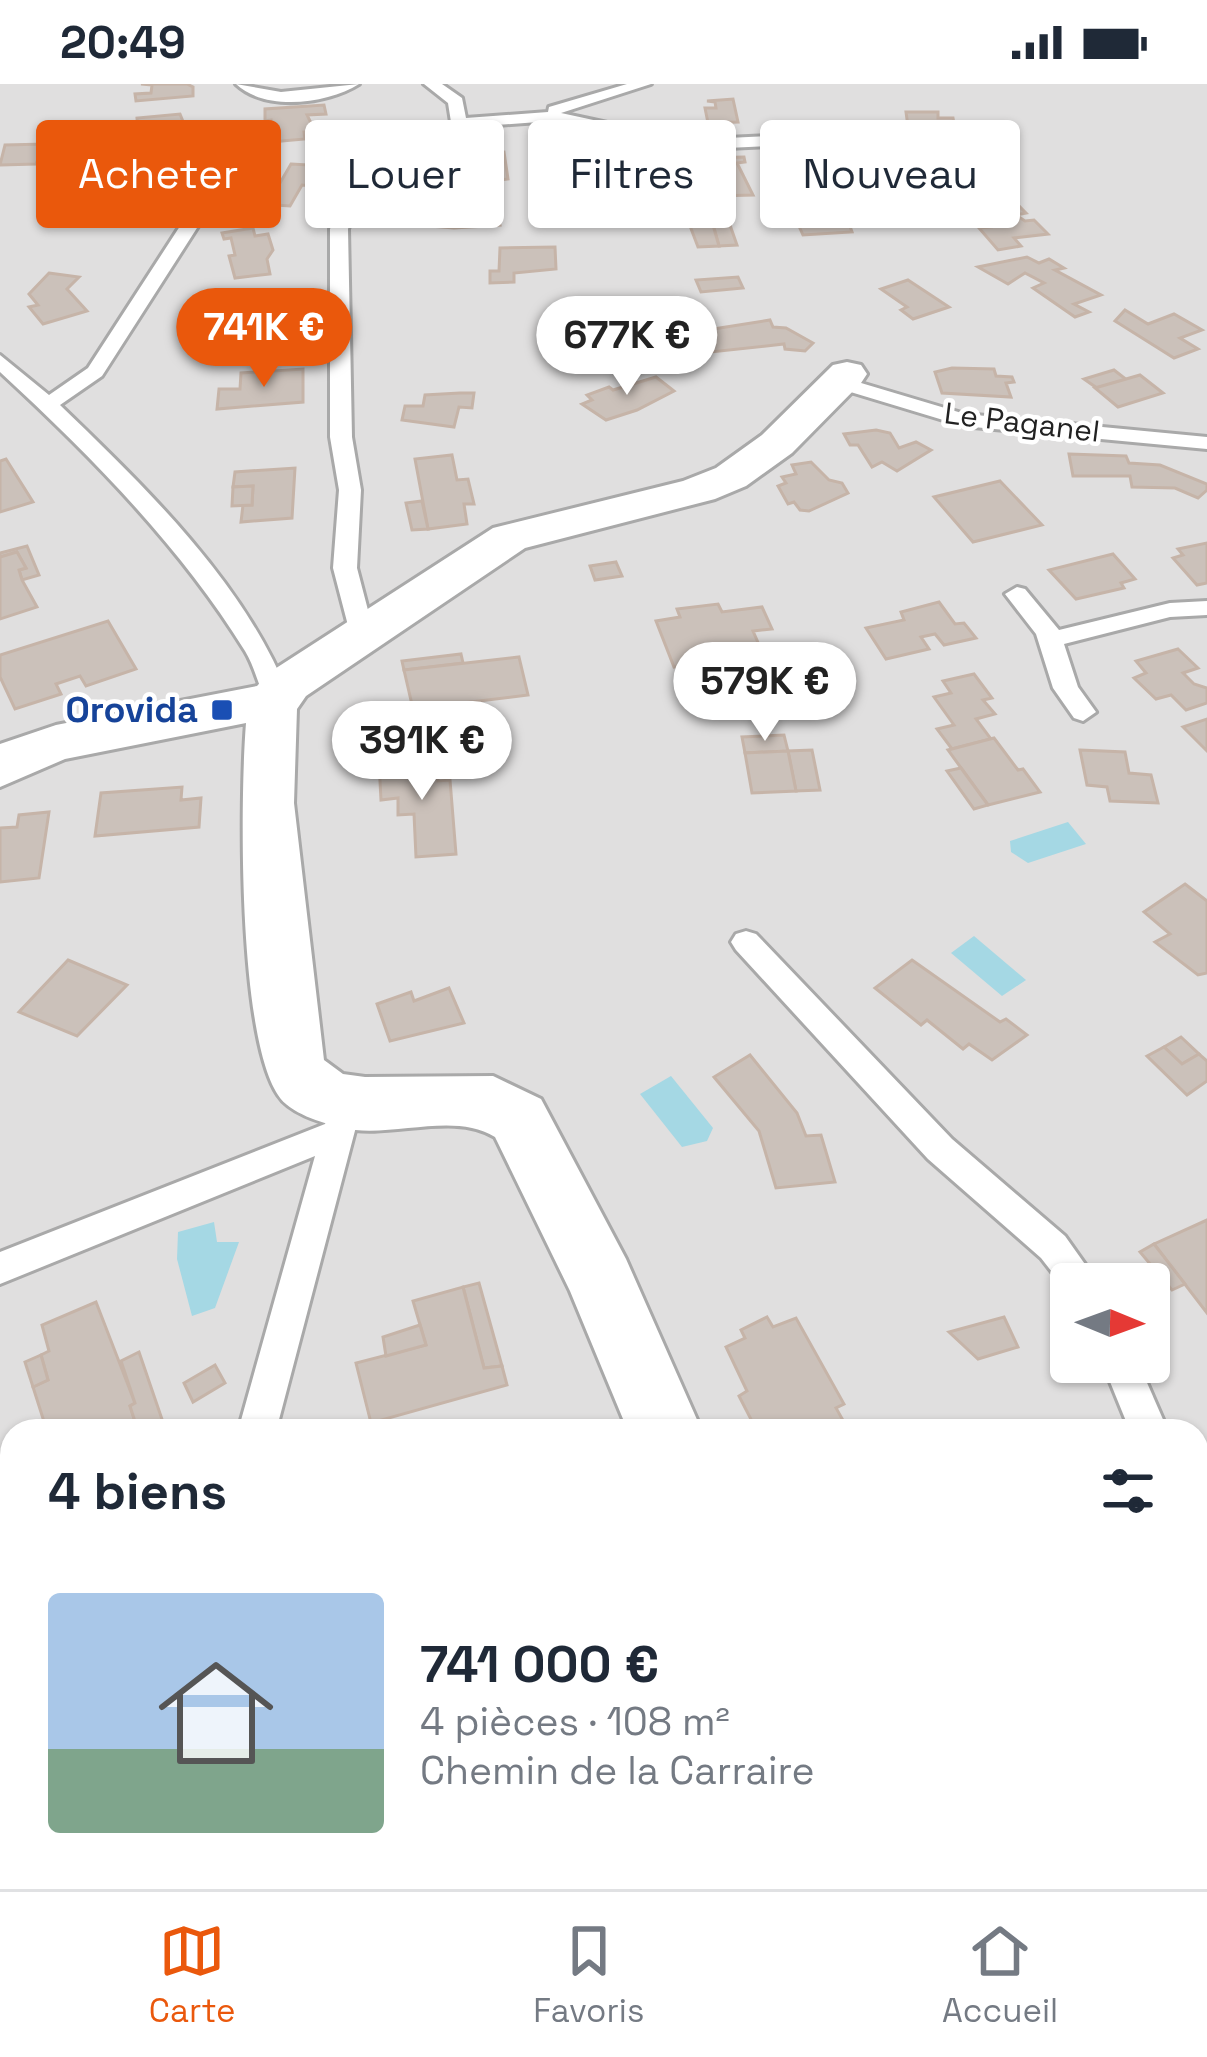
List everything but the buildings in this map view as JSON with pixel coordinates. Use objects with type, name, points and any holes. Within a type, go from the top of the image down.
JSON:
[{"type":"street","points":[[0,769],[56,743],[275,698],[509,538],[716,484],[762,457],[844,378]]},
{"type":"street","points":[[275,698],[267,803],[286,1040],[306,1084],[343,1116],[475,1100],[493,1103],[518,1118],[601,1281],[660,1419]]},
{"type":"lane","points":[[244,84],[254,93],[276,97],[351,84]]},
{"type":"lane","points":[[432,84],[457,101],[458,120]]},
{"type":"lane","points":[[494,120],[601,99],[643,84]]},
{"type":"lane","points":[[531,115],[602,124],[686,146],[760,142]]},
{"type":"lane","points":[[46,404],[70,394],[95,372],[188,228]]},
{"type":"lane","points":[[340,228],[341,437],[350,490],[345,568],[363,637]]},
{"type":"lane","points":[[0,361],[100,456],[188,559],[258,651],[275,698]]},
{"type":"lane","name":"Le Paganel","points":[[844,378],[981,422],[1207,443]]},
{"type":"lane","points":[[1017,594],[1050,640],[1066,688],[1083,712]]},
{"type":"lane","points":[[1050,640],[1170,610],[1207,608]]},
{"type":"lane","points":[[746,942],[940,1149],[1066,1263]]},
{"type":"lane","points":[[0,1268],[343,1116]]},
{"type":"lane","points":[[259,1419],[343,1116]]},
{"type":"lane","points":[[1129,1383],[1144,1419]]},
{"type":"shaded area","points":[[0,84],[1207,84],[1207,1419],[0,1419]]},
{"type":"water","points":[[1068,822],[1086,844],[1028,863],[1011,852],[1010,841]]},
{"type":"water","points":[[974,936],[1026,980],[1002,996],[951,953]]},
{"type":"water","points":[[671,1076],[713,1128],[707,1141],[682,1147],[640,1094]]},
{"type":"water","points":[[214,1222],[217,1242],[239,1242],[215,1308],[192,1316],[177,1259],[178,1232]]},
{"type":"place","name":"Orovida","points":[[222,710]]}]
